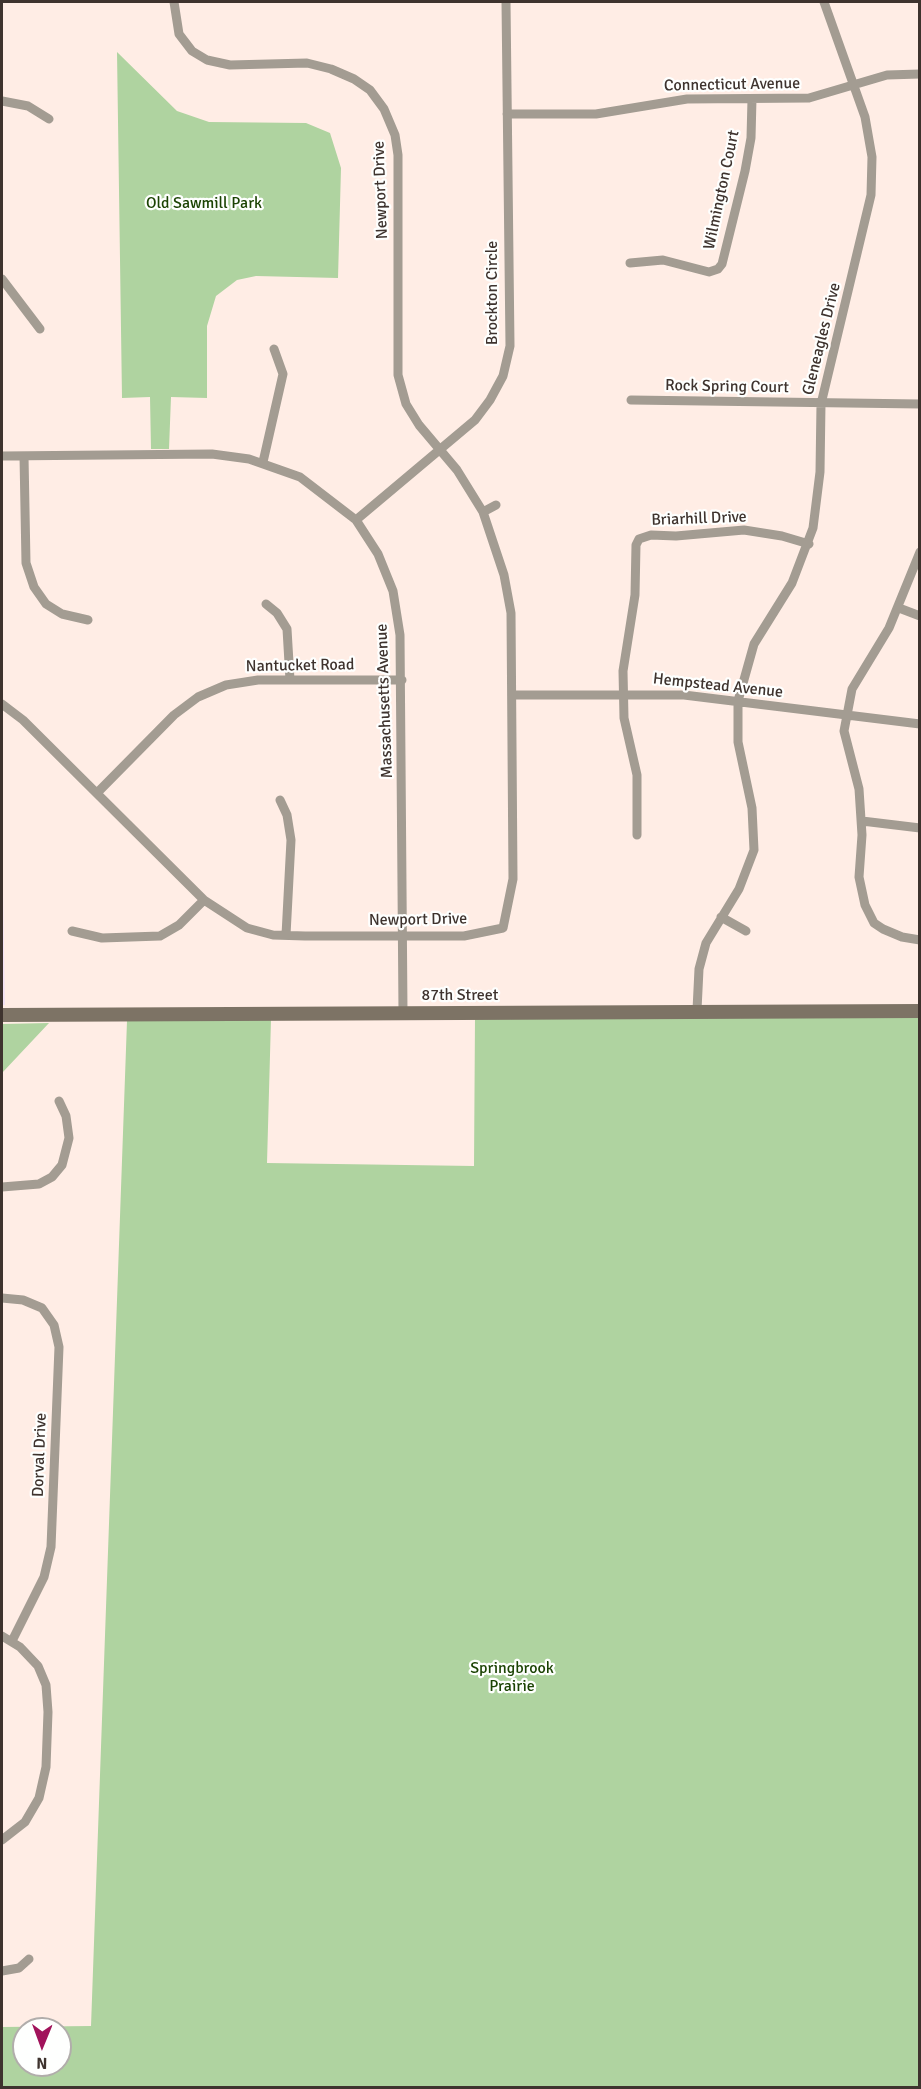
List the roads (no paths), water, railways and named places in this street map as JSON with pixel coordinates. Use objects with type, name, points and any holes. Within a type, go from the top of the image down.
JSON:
[{"type":"street","name":"Newport Drive","points":[[2,704],[23,720],[204,900],[247,928],[286,935],[464,936],[503,928],[513,879],[511,613],[504,575],[483,512],[457,470],[406,405],[398,375],[398,156],[395,135],[384,109],[370,90],[354,78],[307,63],[230,65],[207,60],[192,51],[179,34],[174,2]]},
{"type":"street","name":"Brockton Circle","points":[[356,520],[475,420],[490,400],[502,376],[510,346],[506,2]]},
{"type":"street","name":"Gleneagles Drive","points":[[697,1011],[699,969],[706,943],[739,889],[754,849],[752,808],[738,742],[738,701],[754,644],[784,598],[808,544],[819,491],[821,405],[866,226],[871,195],[870,142],[855,85],[824,2]]},
{"type":"street","name":"Connecticut Avenue","points":[[507,114],[596,114],[668,101],[820,97],[887,75],[920,74]]},
{"type":"street","name":"Wilmington Court","points":[[630,263],[663,260],[709,272],[718,269],[722,264],[751,138],[752,99]]},
{"type":"street","points":[[2,101],[28,106],[49,119]]},
{"type":"street","points":[[2,279],[40,329]]},
{"type":"street","points":[[263,462],[283,374],[273,349]]},
{"type":"street","name":"Rock Spring Court","points":[[631,400],[821,405],[920,404]]},
{"type":"street","name":"Massachusetts Avenue","points":[[2,456],[212,454],[263,462],[312,484],[356,520],[378,554],[393,591],[400,635],[404,1012]]},
{"type":"street","points":[[24,456],[26,563],[34,587],[46,604],[62,614],[88,620]]},
{"type":"street","points":[[483,512],[496,505]]},
{"type":"street","name":"Briarhill Drive","points":[[624,694],[624,656],[635,595],[636,545],[639,539],[651,535],[676,536],[744,530],[782,536],[808,544]]},
{"type":"street","points":[[920,552],[899,608],[882,641],[852,689],[845,714],[844,731],[859,789],[862,821],[859,877],[861,892],[870,916],[883,929],[902,937],[920,940]]},
{"type":"street","points":[[266,604],[278,613],[287,629],[290,680]]},
{"type":"street","points":[[899,608],[920,616]]},
{"type":"street","name":"Nantucket Road","points":[[97,794],[174,716],[198,697],[226,685],[258,680],[402,680]]},
{"type":"street","points":[[624,694],[624,718],[637,775],[637,836]]},
{"type":"street","name":"Hempstead Avenue","points":[[513,695],[684,695],[920,724]]},
{"type":"street","points":[[280,800],[288,815],[291,840],[286,935]]},
{"type":"street","points":[[862,821],[920,828]]},
{"type":"street","points":[[72,931],[102,938],[160,936],[179,925],[204,900]]},
{"type":"street","points":[[722,917],[746,931]]},
{"type":"street","name":"87th Street","points":[[2,1015],[920,1011]]},
{"type":"street","points":[[2,1187],[20,1188],[39,1184],[58,1171],[65,1157],[69,1138],[66,1116],[59,1101]]},
{"type":"street","name":"Dorval Drive","points":[[2,1298],[32,1302],[42,1308],[54,1325],[59,1347],[51,1547],[44,1577],[12,1641]]},
{"type":"street","points":[[2,1636],[12,1641],[38,1665],[46,1685],[46,1767],[39,1798],[31,1815],[18,1829],[2,1840]]},
{"type":"street","points":[[2,1971],[19,1968],[29,1959]]},
{"type":"park label","name":"Old Sawmill Park","points":[[204,204]]},
{"type":"park label","name":"Springbrook Prairie","points":[[512,1678]]}]
